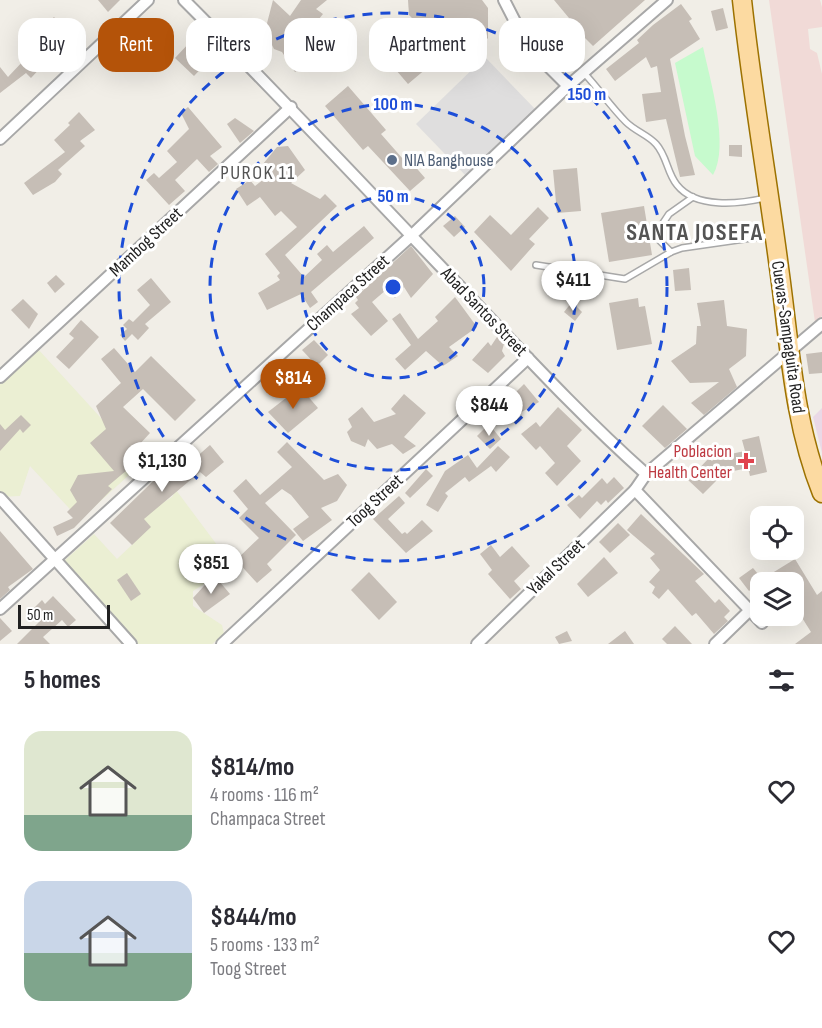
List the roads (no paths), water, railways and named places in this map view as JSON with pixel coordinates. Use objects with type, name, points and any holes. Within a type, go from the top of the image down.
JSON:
[{"type":"main road","name":"Cuevas-Sampaguita Road","points":[[742,0],[770,197],[788,354],[801,426],[822,494]]},
{"type":"street","points":[[0,139],[148,0]]},
{"type":"street","name":"Abad Santos Street","points":[[184,0],[291,107],[528,358],[646,474]]},
{"type":"street","points":[[504,0],[527,45],[568,86]]},
{"type":"street","name":"Champaca Street","points":[[0,609],[411,236],[568,86],[667,0]]},
{"type":"street","name":"Mambog Street","points":[[0,377],[291,107]]},
{"type":"street","points":[[715,644],[749,611],[635,490],[646,474],[822,324]]},
{"type":"street","name":"Toog Street","points":[[222,644],[528,358]]},
{"type":"street","name":"Yakal Street","points":[[477,644],[635,490]]},
{"type":"street","points":[[0,498],[131,644]]},
{"type":"lane","points":[[584,73],[627,123],[662,150],[677,185],[693,197],[717,202],[770,197]]},
{"type":"lane","points":[[671,252],[658,240],[657,232],[669,214],[693,197]]},
{"type":"lane","points":[[536,265],[625,279],[671,252],[774,235]]},
{"type":"place","name":"NIA Banghouse","points":[[392,160]]},
{"type":"place","name":"Poblacion Health Center","points":[[746,461]]},
{"type":"district","name":"PUROK 11","points":[[258,173]]},
{"type":"district","name":"SANTA JOSEFA","points":[[695,232]]}]
